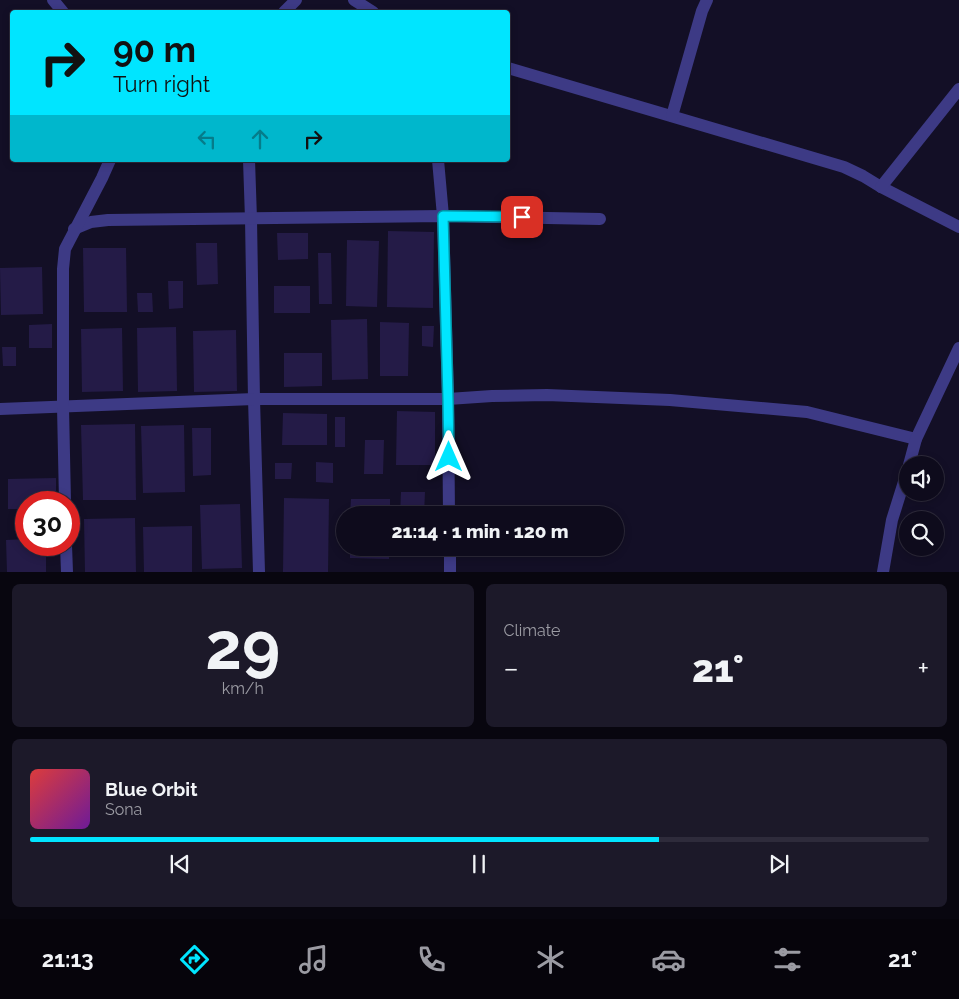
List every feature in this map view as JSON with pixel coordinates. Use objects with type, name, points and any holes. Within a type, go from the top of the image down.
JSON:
[{"type":"street","points":[[52,0],[61,10]]},
{"type":"street","points":[[286,10],[296,0]]},
{"type":"street","points":[[354,0],[369,10]]},
{"type":"street","points":[[672,116],[702,11],[707,0]]},
{"type":"street","points":[[510,69],[844,167],[959,227]]},
{"type":"street","points":[[880,187],[959,89]]},
{"type":"street","points":[[65,491],[63,269],[65,249],[109,162]]},
{"type":"street","points":[[249,162],[259,572]]},
{"type":"street","points":[[438,162],[443,216],[449,506]]},
{"type":"street","points":[[74,230],[91,222],[108,220],[443,216],[600,219]]},
{"type":"street","points":[[911,456],[916,439],[959,348]]},
{"type":"street","points":[[0,409],[254,399],[448,399],[547,395],[670,400],[807,412],[916,439]]},
{"type":"street","points":[[883,572],[892,520],[899,498]]},
{"type":"street","points":[[66,556],[67,572]]},
{"type":"street","points":[[450,556],[450,572]]},
{"type":"building","points":[[388,231],[434,232],[433,308],[387,307]]},
{"type":"building","points":[[277,233],[308,233],[308,259],[278,260]]},
{"type":"building","points":[[347,240],[379,241],[377,307],[346,306]]},
{"type":"building","points":[[196,243],[217,243],[218,284],[197,285]]},
{"type":"building","points":[[83,248],[126,248],[127,312],[84,312]]},
{"type":"building","points":[[318,253],[331,253],[332,304],[319,304]]},
{"type":"building","points":[[42,267],[43,314],[1,315],[0,268]]},
{"type":"building","points":[[168,281],[183,281],[183,308],[169,309]]},
{"type":"building","points":[[274,286],[310,286],[310,313],[274,313]]},
{"type":"building","points":[[137,293],[152,293],[153,312],[138,312]]},
{"type":"building","points":[[367,319],[368,379],[332,380],[331,320]]},
{"type":"building","points":[[380,322],[409,323],[408,376],[380,376]]},
{"type":"building","points":[[52,324],[52,348],[29,348],[29,325]]},
{"type":"building","points":[[422,326],[434,326],[433,347],[422,346]]},
{"type":"building","points":[[176,327],[177,391],[138,392],[137,328]]},
{"type":"building","points":[[122,328],[123,391],[82,392],[81,329]]},
{"type":"building","points":[[236,330],[237,391],[194,392],[193,331]]},
{"type":"building","points":[[2,347],[16,347],[16,366],[3,366]]},
{"type":"building","points":[[284,353],[322,353],[322,386],[284,387]]},
{"type":"building","points":[[397,411],[435,412],[435,465],[396,465]]},
{"type":"building","points":[[283,413],[327,414],[327,445],[282,445]]},
{"type":"building","points":[[335,417],[345,417],[345,447],[335,447]]},
{"type":"building","points":[[135,424],[136,500],[83,500],[81,425]]},
{"type":"building","points":[[184,425],[185,492],[143,493],[141,426]]},
{"type":"building","points":[[192,428],[211,428],[211,475],[193,476]]},
{"type":"building","points":[[365,440],[384,440],[383,474],[364,474]]},
{"type":"building","points":[[316,462],[333,463],[333,483],[316,482]]},
{"type":"building","points":[[275,463],[292,463],[291,479],[275,479]]},
{"type":"building","points":[[56,478],[56,491],[15,491],[15,509],[8,509],[8,479]]},
{"type":"building","points":[[401,492],[425,492],[424,506],[400,506]]},
{"type":"building","points":[[284,498],[329,499],[328,572],[283,572]]},
{"type":"building","points":[[351,499],[390,499],[390,506],[351,506]]},
{"type":"building","points":[[240,504],[242,568],[202,569],[200,505]]},
{"type":"building","points":[[135,518],[136,572],[85,572],[84,519]]},
{"type":"building","points":[[192,526],[192,572],[144,572],[143,527]]},
{"type":"building","points":[[6,540],[15,540],[15,556],[46,556],[46,572],[7,572]]},
{"type":"building","points":[[350,556],[389,556],[389,559],[350,558]]},
{"type":"route","points":[[449,457],[443,216],[522,217]]}]
